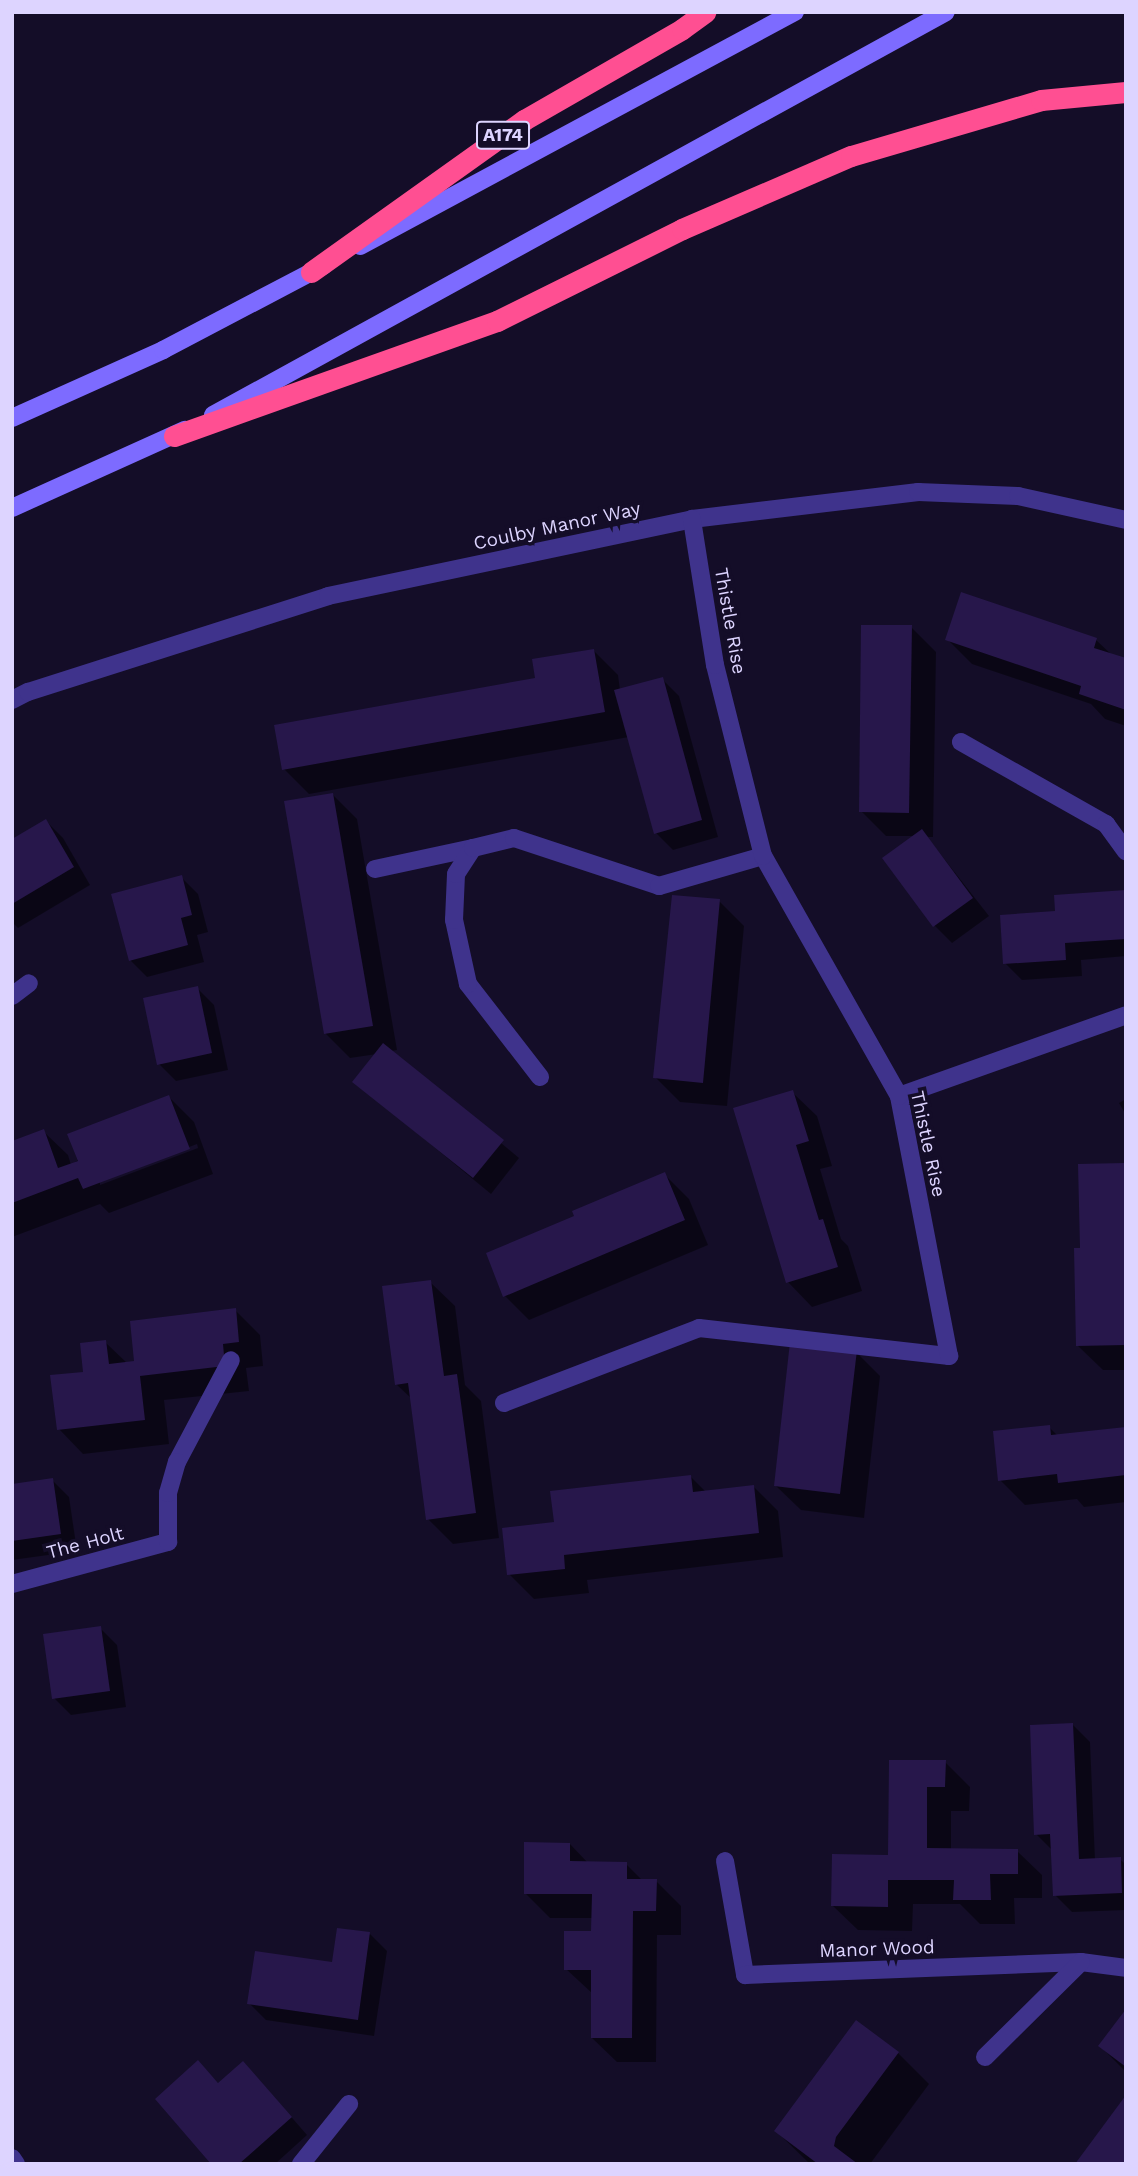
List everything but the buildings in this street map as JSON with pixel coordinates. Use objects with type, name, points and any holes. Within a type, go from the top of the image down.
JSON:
[{"type":"highway","name":"A174","points":[[311,272],[524,120],[682,29],[705,12]]},
{"type":"highway","points":[[174,436],[497,321],[682,229],[851,156],[1041,100],[1126,92]]},
{"type":"main road","points":[[12,418],[163,349],[795,12]]},
{"type":"main road","points":[[12,508],[174,436],[946,12]]},
{"type":"street","name":"Coulby Manor Way","points":[[12,700],[28,692],[328,596],[692,519],[918,492],[1018,496],[1126,520]]},
{"type":"street","name":"Thistle Rise","points":[[504,1403],[699,1328],[949,1356],[900,1096],[763,856],[715,666],[692,519]]},
{"type":"street","points":[[961,742],[1106,824],[1126,852]]},
{"type":"street","points":[[375,869],[514,838],[659,886],[763,856]]},
{"type":"street","points":[[474,848],[456,874],[454,920],[468,984],[540,1077]]},
{"type":"street","points":[[12,996],[29,983]]},
{"type":"street","points":[[900,1096],[1126,1015]]},
{"type":"street","name":"The Holt","points":[[12,1584],[168,1542],[168,1493],[177,1462],[231,1360]]},
{"type":"street","name":"Manor Wood","points":[[725,1861],[746,1975],[1081,1962],[1126,1968]]},
{"type":"street","points":[[985,2057],[1081,1962]]},
{"type":"street","points":[[301,2164],[349,2104]]},
{"type":"street","points":[[12,2158],[16,2164]]}]
